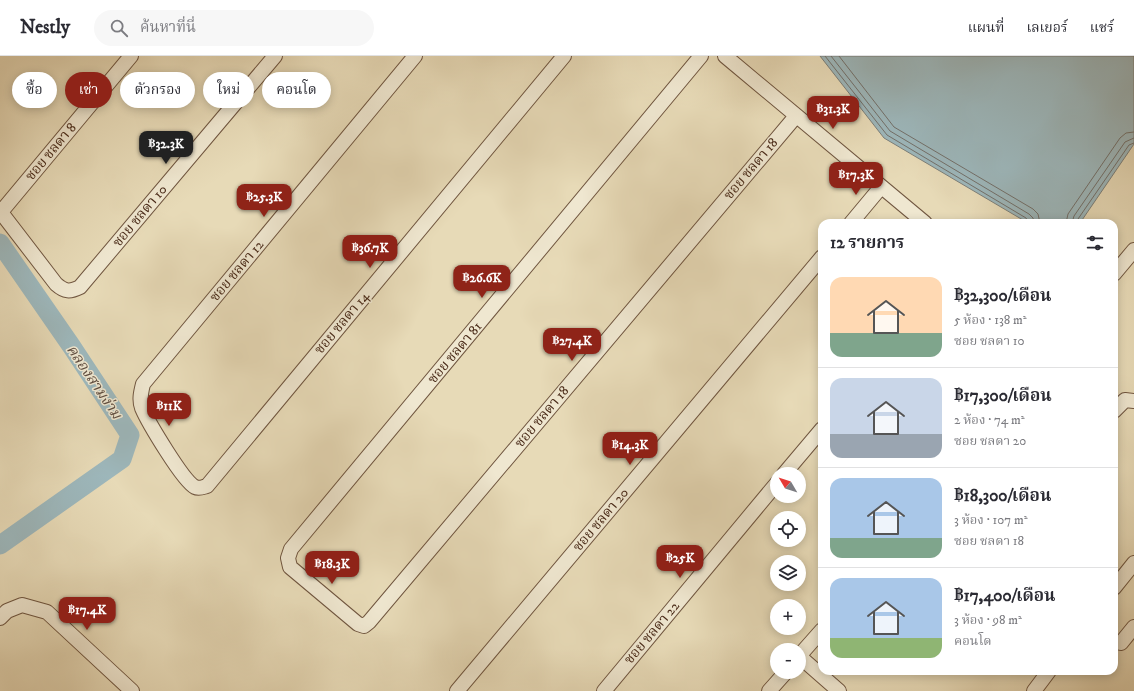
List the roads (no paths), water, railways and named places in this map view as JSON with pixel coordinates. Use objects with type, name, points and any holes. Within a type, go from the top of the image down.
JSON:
[{"type":"street","name":"ซอย ชลดา 8","points":[[0,211],[131,56]]},
{"type":"street","name":"ซอย ชลดา 10","points":[[0,211],[62,290],[71,291],[80,287],[275,56]]},
{"type":"street","name":"ซอย ชลดา 12","points":[[177,466],[142,407],[140,395],[143,384],[415,56]]},
{"type":"street","name":"ซอย ชลดา 14","points":[[177,466],[194,487],[200,488],[207,486],[564,56]]},
{"type":"street","name":"ซอย ชลดา 81","points":[[364,626],[358,624],[290,567],[288,558],[296,543],[701,56]]},
{"type":"street","points":[[725,56],[921,219]]},
{"type":"street","name":"ซอย ชลดา 18","points":[[364,626],[796,116]]},
{"type":"street","points":[[854,219],[881,186]]},
{"type":"street","points":[[1118,269],[1134,250]]},
{"type":"street","name":"ซอย ชลดา 20","points":[[457,691],[818,262]]},
{"type":"street","points":[[1118,408],[1130,400]]},
{"type":"street","points":[[790,467],[818,434]]},
{"type":"street","name":"ซอย ชลดา 22","points":[[604,691],[770,491]]},
{"type":"street","points":[[1118,583],[1134,563]]},
{"type":"street","points":[[0,618],[7,611],[22,606],[47,612],[126,689]]},
{"type":"street","points":[[1121,643],[1134,627]]},
{"type":"street","points":[[806,648],[818,635]]},
{"type":"street","points":[[806,662],[818,673]]},
{"type":"street","points":[[821,675],[839,691]]},
{"type":"street","points":[[1034,691],[1046,675]]},
{"type":"street","points":[[769,691],[780,679]]},
{"type":"water","points":[[820,56],[1134,56],[1134,144],[1083,219],[1021,219],[884,138]]},
{"type":"waterway","name":"คลองสามง่าม","points":[[0,243],[72,347],[130,435],[122,459],[0,545]]}]
